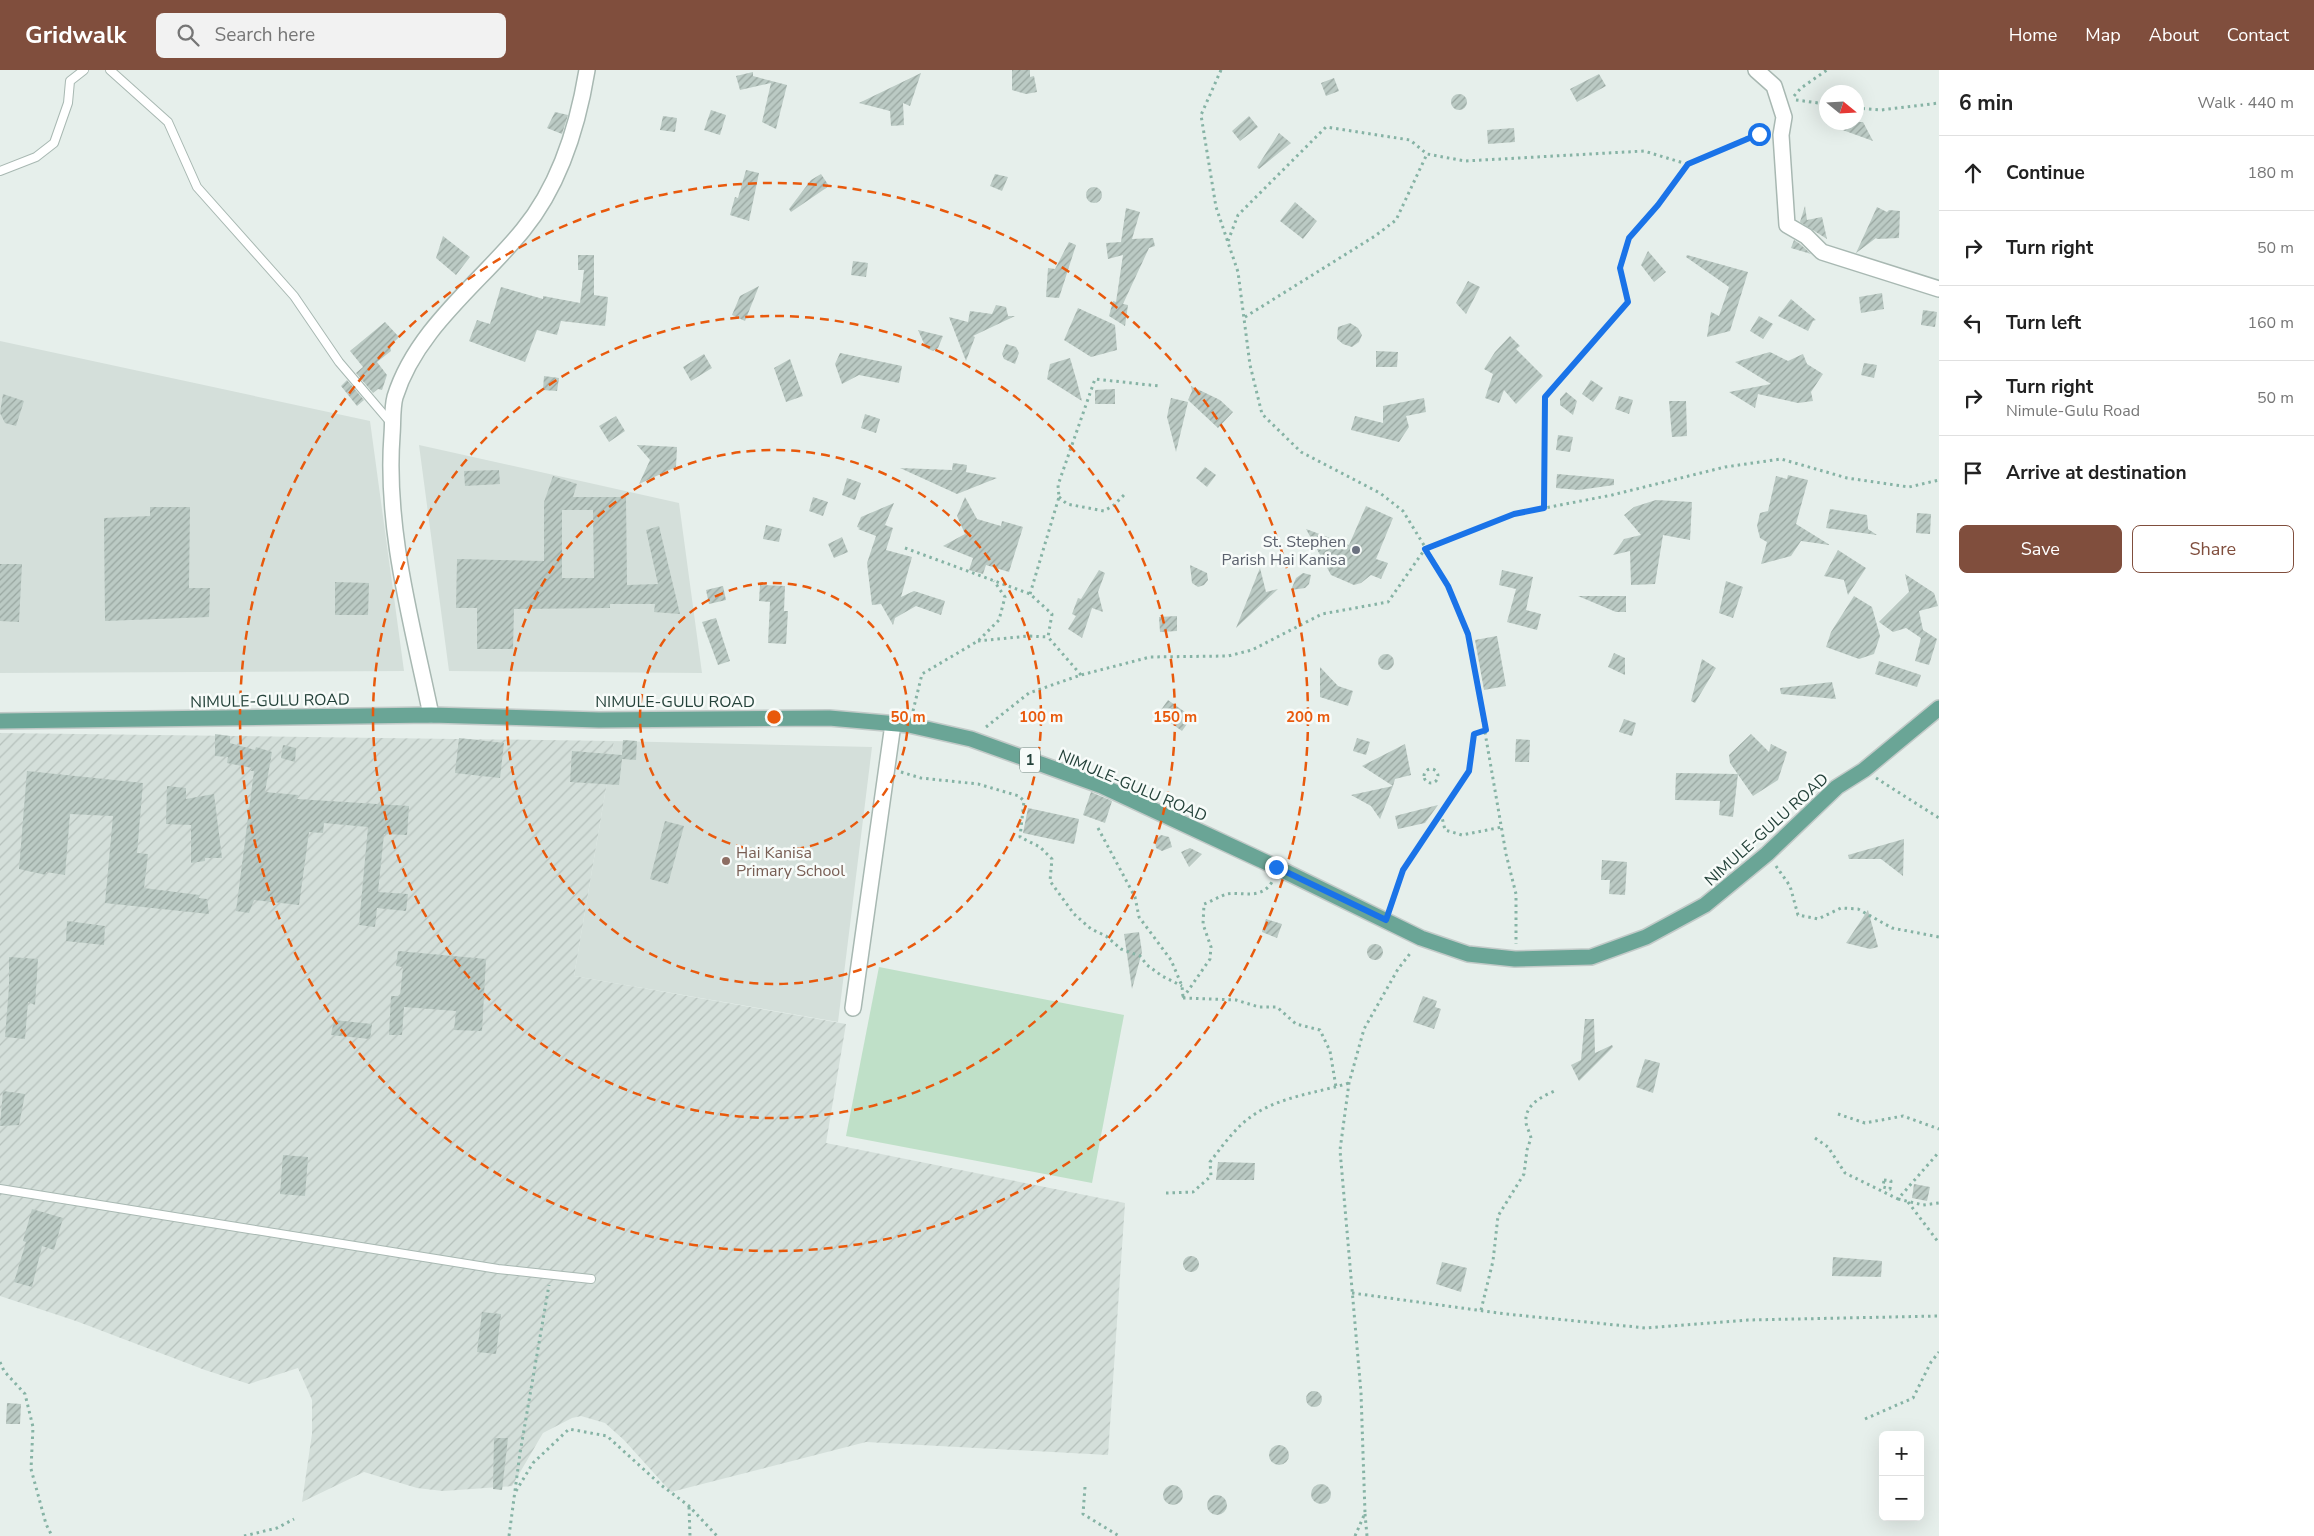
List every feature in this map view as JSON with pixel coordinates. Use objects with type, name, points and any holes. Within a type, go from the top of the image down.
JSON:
[{"type":"main road","name":"NIMULE-GULU ROAD","points":[[0,721],[431,715],[599,720],[829,718],[909,725],[970,739],[1102,786],[1276,867],[1421,938],[1468,954],[1516,960],[1591,957],[1646,938],[1705,905],[1767,854],[1836,787],[1864,770],[1939,708]]},
{"type":"street","points":[[431,715],[397,548],[390,464],[395,398],[411,360],[439,322],[524,229],[548,196],[583,95],[588,70]]},
{"type":"street","points":[[1756,70],[1774,86],[1784,118],[1781,135],[1786,225],[1806,236],[1822,252],[1939,289]]},
{"type":"street","points":[[853,1008],[893,724]]},
{"type":"lane","points":[[0,172],[36,157],[54,143],[68,103],[70,81],[84,70]]},
{"type":"lane","points":[[110,70],[168,122],[197,187],[294,296],[340,362],[393,426]]},
{"type":"lane","points":[[0,1189],[488,1267],[591,1279]]},
{"type":"path","points":[[1221,70],[1201,115],[1216,207],[1238,272],[1250,366],[1262,414],[1301,452],[1380,493],[1403,511],[1448,586],[1468,634],[1502,827],[1516,894],[1516,960]]},
{"type":"path","points":[[1819,103],[1790,100],[1801,88],[1827,70]]},
{"type":"path","points":[[1864,109],[1881,110],[1939,103]]},
{"type":"path","points":[[1544,508],[1545,397],[1628,302],[1620,268],[1629,238],[1658,205],[1688,164],[1759,134],[1784,118]]},
{"type":"path","points":[[1228,242],[1238,215],[1326,128],[1410,140],[1427,154],[1465,161],[1644,151],[1688,164]]},
{"type":"path","points":[[1244,317],[1375,236],[1396,220],[1427,154]]},
{"type":"path","points":[[1030,594],[1059,497],[1058,485],[1094,378],[1159,386]]},
{"type":"path","points":[[970,739],[1029,693],[1081,675],[1150,657],[1228,656],[1252,650],[1322,614],[1388,602],[1425,549],[1514,514],[1612,495],[1725,466],[1781,459],[1847,478],[1909,487],[1939,480]]},
{"type":"path","points":[[1059,497],[1067,504],[1104,511],[1114,505],[1124,495]]},
{"type":"path","points":[[905,548],[1030,594],[1052,614],[1048,637]]},
{"type":"path","points":[[909,725],[922,674],[978,641],[999,620],[1005,597],[994,580]]},
{"type":"path","points":[[978,641],[1029,636],[1048,637],[1081,675]]},
{"type":"path","points":[[1386,920],[1403,870],[1469,771],[1474,734],[1486,730]]},
{"type":"path","points":[[1430,769],[1435,770],[1438,775],[1436,781],[1431,784],[1426,782],[1424,778],[1425,772],[1430,769]]},
{"type":"path","points":[[898,770],[930,780],[958,780],[978,784],[1019,796],[1024,802],[1020,837],[1040,847],[1052,859],[1050,881],[1074,914],[1091,929],[1106,936],[1121,949],[1140,956],[1147,965],[1162,976],[1182,986]]},
{"type":"path","points":[[1864,770],[1939,818]]},
{"type":"path","points":[[1441,813],[1445,830],[1462,835],[1502,827]]},
{"type":"path","points":[[1098,828],[1135,897],[1139,918],[1171,960],[1182,986],[1183,998]]},
{"type":"path","points":[[1767,854],[1790,886],[1798,914],[1818,919],[1841,908],[1858,909],[1892,928],[1939,937]]},
{"type":"path","points":[[1183,998],[1210,960],[1211,947],[1203,924],[1204,904],[1228,894],[1249,896],[1269,887],[1276,867]]},
{"type":"path","points":[[1366,1536],[1361,1393],[1340,1150],[1349,1083],[1364,1029],[1398,969],[1421,938]]},
{"type":"path","points":[[1183,998],[1236,1000],[1259,1007],[1277,1007],[1296,1024],[1320,1030],[1330,1051],[1336,1087]]},
{"type":"path","points":[[1166,1193],[1193,1192],[1210,1176],[1210,1162],[1243,1123],[1270,1106],[1304,1094],[1349,1083]]},
{"type":"path","points":[[1481,1310],[1493,1261],[1498,1216],[1524,1174],[1527,1150],[1531,1138],[1526,1124],[1527,1112],[1536,1099],[1557,1090]]},
{"type":"path","points":[[1838,1114],[1865,1123],[1903,1116],[1939,1129]]},
{"type":"path","points":[[1815,1138],[1828,1148],[1845,1173],[1898,1199],[1923,1205],[1939,1203]]},
{"type":"path","points":[[1898,1199],[1939,1152]]},
{"type":"path","points":[[1908,1202],[1939,1243]]},
{"type":"path","points":[[509,1536],[520,1453],[550,1275]]},
{"type":"path","points":[[1352,1293],[1506,1314],[1646,1328],[1748,1320],[1939,1316]]},
{"type":"path","points":[[1865,1419],[1913,1398],[1931,1362],[1939,1352]]},
{"type":"path","points":[[0,1362],[4,1371],[25,1394],[33,1427],[31,1469],[46,1524],[52,1536]]},
{"type":"path","points":[[516,1491],[533,1463],[569,1429],[607,1436],[661,1485],[689,1506],[718,1536]]},
{"type":"path","points":[[1085,1487],[1083,1514],[1119,1536]]},
{"type":"path","points":[[689,1506],[690,1536]]},
{"type":"path","points":[[1355,1536],[1365,1513]]},
{"type":"path","points":[[244,1536],[278,1528],[294,1519]]},
{"type":"shaded area","points":[[0,341],[370,421],[404,671],[0,673]]},
{"type":"shaded area","points":[[419,445],[679,503],[702,673],[449,671]]},
{"type":"shaded area","points":[[0,733],[614,741],[574,976],[846,1024],[826,1143],[1125,1203],[1108,1455],[866,1442],[671,1492],[624,1440],[605,1423],[581,1416],[572,1418],[543,1433],[512,1486],[443,1491],[417,1488],[364,1472],[302,1502],[312,1434],[312,1400],[298,1368],[249,1384],[205,1370],[76,1321],[0,1296]]},
{"type":"shaded area","name":"Hai Kanisa Primary School","points":[[614,741],[872,747],[838,1022],[574,976]]},
{"type":"green space","points":[[879,967],[1124,1015],[1092,1183],[846,1136]]},
{"type":"building","points":[[1012,70],[1030,70],[1030,77],[1034,76],[1037,92],[1026,94],[1012,90]]},
{"type":"building","points":[[753,72],[753,76],[787,85],[776,129],[762,122],[771,83],[740,90],[736,76]]},
{"type":"building","points":[[921,73],[910,106],[903,103],[904,125],[891,126],[890,111],[859,103]]},
{"type":"building","points":[[1599,74],[1606,86],[1577,102],[1570,89]]},
{"type":"building","points":[[1334,78],[1339,91],[1326,96],[1321,83]]},
{"type":"building","points":[[1459,94],[1467,102],[1459,110],[1451,102]]},
{"type":"building","points":[[711,110],[726,115],[720,135],[704,130]]},
{"type":"building","points":[[555,112],[568,115],[562,134],[547,128]]},
{"type":"building","points":[[663,116],[677,118],[675,132],[660,130]]},
{"type":"building","points":[[1249,116],[1258,127],[1240,141],[1232,131]]},
{"type":"building","points":[[1864,124],[1873,141],[1843,130],[1864,130]]},
{"type":"building","points":[[1514,128],[1515,142],[1488,144],[1487,130]]},
{"type":"building","points":[[1279,133],[1291,143],[1259,169],[1257,167]]},
{"type":"building","points":[[746,170],[759,173],[749,221],[730,215],[735,197],[738,198]]},
{"type":"building","points":[[821,174],[829,186],[791,212],[789,209],[811,180]]},
{"type":"building","points":[[995,174],[1008,177],[1002,191],[990,186]]},
{"type":"building","points":[[1094,187],[1102,195],[1094,203],[1086,195]]},
{"type":"building","points":[[1295,202],[1317,221],[1303,239],[1280,221]]},
{"type":"building","points":[[1805,206],[1807,220],[1822,217],[1827,239],[1800,222]]},
{"type":"building","points":[[1877,207],[1887,212],[1889,210],[1900,211],[1899,238],[1876,238],[1856,253]]},
{"type":"building","points":[[1126,208],[1140,212],[1132,239],[1153,238],[1155,246],[1149,248],[1123,304],[1128,305],[1125,326],[1109,316],[1113,301],[1116,302],[1123,255],[1108,259],[1106,243],[1121,242]]},
{"type":"building","points":[[443,236],[470,257],[456,275],[436,258]]},
{"type":"building","points":[[1794,240],[1800,244],[1811,254],[1791,248]]},
{"type":"building","points":[[1069,242],[1076,245],[1059,298],[1046,297],[1048,268],[1055,269]]},
{"type":"building","points":[[1648,251],[1666,272],[1654,282],[1641,265]]},
{"type":"building","points":[[578,255],[594,255],[594,295],[608,297],[605,326],[561,321],[557,335],[537,330],[525,362],[469,341],[477,320],[490,324],[501,287],[543,299],[543,296],[580,303],[584,270],[578,270]]},
{"type":"building","points":[[1687,255],[1748,272],[1730,331],[1707,337],[1711,312],[1719,316],[1729,287],[1686,257]]},
{"type":"building","points":[[853,261],[868,263],[866,277],[851,275]]},
{"type":"building","points":[[1468,281],[1480,287],[1466,314],[1456,303]]},
{"type":"building","points":[[759,286],[745,321],[732,315],[740,296]]},
{"type":"building","points":[[1882,293],[1884,309],[1861,313],[1859,297]]},
{"type":"building","points":[[1791,299],[1816,320],[1813,321],[1808,331],[1778,316]]},
{"type":"building","points":[[996,305],[1006,307],[1008,316],[1015,316],[973,336],[975,337],[966,361],[949,317],[968,322],[970,311],[992,314]]},
{"type":"building","points":[[1078,308],[1115,325],[1117,350],[1091,357],[1064,340]]},
{"type":"building","points":[[1923,310],[1937,312],[1935,327],[1921,325]]},
{"type":"building","points":[[1759,316],[1773,324],[1763,339],[1750,331]]},
{"type":"building","points":[[385,322],[399,337],[390,346],[391,351],[377,362],[387,375],[382,390],[378,389],[373,393],[356,373],[363,367],[350,351]]},
{"type":"building","points":[[1350,323],[1358,328],[1362,335],[1359,342],[1352,347],[1343,344],[1337,339],[1338,327]]},
{"type":"building","points":[[918,330],[943,336],[938,348],[933,351],[926,348]]},
{"type":"building","points":[[1510,336],[1520,346],[1516,349],[1543,376],[1516,404],[1504,390],[1499,403],[1485,398],[1493,374],[1484,369],[1495,352]]},
{"type":"building","points":[[1006,344],[1016,347],[1019,353],[1015,364],[1004,359],[1002,354]]},
{"type":"building","points":[[1376,351],[1398,352],[1397,367],[1376,367]]},
{"type":"building","points":[[1770,352],[1788,361],[1803,354],[1807,364],[1823,374],[1811,392],[1813,401],[1798,403],[1758,394],[1755,408],[1729,392],[1771,384],[1735,362]]},
{"type":"building","points":[[840,353],[902,366],[899,383],[859,375],[842,384],[835,364]]},
{"type":"building","points":[[704,354],[712,368],[691,381],[683,367]]},
{"type":"building","points":[[1070,358],[1082,401],[1047,379],[1050,364]]},
{"type":"building","points":[[790,359],[803,396],[786,402],[774,368]]},
{"type":"building","points":[[1864,363],[1877,365],[1874,378],[1861,375]]},
{"type":"building","points":[[544,376],[559,378],[557,391],[543,390]]},
{"type":"building","points":[[347,380],[364,400],[357,406],[341,386]]},
{"type":"building","points":[[1591,380],[1603,388],[1593,402],[1582,394]]},
{"type":"building","points":[[1191,386],[1220,400],[1233,412],[1218,428],[1188,400],[1192,391]]},
{"type":"building","points":[[1115,389],[1115,404],[1095,404],[1095,390]]},
{"type":"building","points":[[1566,392],[1577,401],[1573,415],[1560,405],[1560,399]]},
{"type":"building","points":[[3,394],[24,401],[16,426],[5,423],[0,413]]},
{"type":"building","points":[[1619,396],[1633,400],[1629,414],[1615,409]]},
{"type":"building","points":[[1171,398],[1188,402],[1176,452],[1167,417]]},
{"type":"building","points":[[1424,398],[1426,412],[1406,416],[1409,427],[1399,442],[1351,430],[1355,416],[1383,423],[1383,406]]},
{"type":"building","points":[[1669,401],[1686,401],[1687,436],[1672,437]]},
{"type":"building","points":[[865,414],[880,419],[876,433],[861,428]]},
{"type":"building","points":[[616,416],[625,431],[609,442],[599,426]]},
{"type":"building","points":[[1558,435],[1573,437],[1570,452],[1556,450]]},
{"type":"building","points":[[637,445],[677,447],[676,467],[639,484],[650,460]]},
{"type":"building","points":[[953,463],[967,465],[966,472],[997,478],[957,494],[900,468],[952,470]]},
{"type":"building","points":[[1205,467],[1216,475],[1207,487],[1196,478]]},
{"type":"building","points":[[499,470],[500,484],[465,486],[464,471]]},
{"type":"building","points":[[1557,474],[1614,479],[1614,485],[1579,490],[1556,488]]},
{"type":"building","points":[[1788,475],[1808,480],[1796,524],[1830,545],[1801,541],[1791,556],[1761,564],[1767,542],[1760,538],[1757,526],[1760,513],[1768,511],[1776,476],[1787,479]]},
{"type":"building","points":[[553,476],[577,484],[573,497],[626,497],[627,585],[658,584],[646,530],[659,526],[680,614],[654,612],[655,604],[610,604],[610,608],[514,609],[513,649],[477,649],[477,608],[456,608],[457,559],[544,561],[544,502]],"holes":[[[562,510],[593,510],[594,578],[562,578]]]},
{"type":"building","points":[[847,478],[861,483],[855,500],[842,495]]},
{"type":"building","points":[[813,497],[828,502],[823,516],[809,511]]},
{"type":"building","points":[[965,497],[977,519],[1001,526],[1002,521],[1023,527],[1009,572],[986,565],[983,574],[969,570],[973,558],[943,546],[965,534],[957,516]]},
{"type":"building","points":[[1656,500],[1692,502],[1690,540],[1663,535],[1655,584],[1631,585],[1630,551],[1613,555],[1624,539],[1641,535],[1624,515],[1634,507]]},
{"type":"building","points":[[894,503],[885,525],[893,528],[886,550],[912,557],[901,597],[914,591],[945,601],[941,615],[916,606],[895,618],[893,625],[881,604],[872,605],[867,563],[876,536],[857,527],[861,517]]},
{"type":"building","name":"St. Stephen Parish Hai Kanisa","points":[[1366,506],[1393,518],[1376,559],[1388,563],[1381,579],[1371,575],[1361,583],[1354,585],[1331,575],[1306,529],[1349,545]]},
{"type":"building","points":[[150,507],[190,507],[189,588],[210,588],[209,617],[105,621],[104,518],[150,516]]},
{"type":"building","points":[[1830,509],[1867,515],[1868,529],[1877,535],[1826,528]]},
{"type":"building","points":[[1917,513],[1931,514],[1930,534],[1916,533]]},
{"type":"building","points":[[766,525],[782,529],[779,542],[763,539]]},
{"type":"building","points":[[842,537],[848,552],[834,558],[828,544]]},
{"type":"building","points":[[1838,550],[1866,568],[1848,595],[1844,580],[1824,576]]},
{"type":"building","points":[[0,564],[22,564],[19,622],[0,621]]},
{"type":"building","points":[[1190,565],[1207,573],[1208,580],[1204,585],[1198,587],[1192,583]]},
{"type":"building","points":[[1260,568],[1266,592],[1278,589],[1236,628]]},
{"type":"building","points":[[1099,570],[1105,573],[1098,592],[1103,612],[1092,608],[1082,638],[1068,629],[1076,616],[1072,614],[1078,598],[1081,599]]},
{"type":"building","points":[[1502,570],[1533,577],[1526,610],[1541,614],[1537,630],[1507,622],[1516,589],[1499,585]]},
{"type":"building","points":[[1303,573],[1311,575],[1309,584],[1305,588],[1291,590],[1296,578]]},
{"type":"building","points":[[1905,574],[1934,593],[1938,606],[1919,611],[1923,630],[1937,639],[1929,665],[1915,661],[1921,638],[1906,628],[1893,632],[1879,622],[1909,592]]},
{"type":"building","points":[[1726,581],[1743,587],[1733,618],[1719,613]]},
{"type":"building","points":[[335,582],[369,583],[368,615],[335,615]]},
{"type":"building","points":[[760,585],[785,586],[784,611],[788,611],[786,644],[768,643],[770,602],[759,601]]},
{"type":"building","points":[[723,586],[726,600],[709,604],[706,590]]},
{"type":"building","points":[[1578,596],[1626,596],[1626,612],[1616,612]]},
{"type":"building","points":[[1854,596],[1872,607],[1880,636],[1874,654],[1859,659],[1826,647],[1831,632]]},
{"type":"building","points":[[1177,616],[1177,631],[1160,632],[1159,617]]},
{"type":"building","points":[[716,618],[730,661],[718,665],[702,622]]},
{"type":"building","points":[[1497,636],[1506,686],[1484,690],[1475,640]]},
{"type":"building","points":[[1614,653],[1625,658],[1625,675],[1608,667]]},
{"type":"building","points":[[1386,654],[1394,662],[1386,670],[1378,662]]},
{"type":"building","points":[[1702,659],[1716,668],[1695,703],[1691,701]]},
{"type":"building","points":[[1879,661],[1921,675],[1917,687],[1875,674]]},
{"type":"building","points":[[1320,667],[1338,686],[1353,691],[1348,706],[1320,697]]},
{"type":"building","points":[[1832,682],[1836,699],[1781,694],[1780,688]]},
{"type":"building","points":[[1168,700],[1192,717],[1182,731],[1158,714]]},
{"type":"building","points":[[1624,719],[1636,723],[1632,736],[1619,732]]},
{"type":"building","points":[[215,734],[230,736],[230,743],[255,750],[256,747],[272,752],[265,792],[298,795],[297,799],[409,806],[407,835],[384,834],[378,892],[408,894],[406,911],[377,908],[375,927],[359,925],[368,827],[324,823],[323,833],[309,832],[299,905],[254,900],[249,913],[236,911],[254,771],[251,771],[252,768],[227,763],[228,757],[215,756]]},
{"type":"building","points":[[1751,734],[1769,752],[1771,744],[1787,752],[1778,780],[1753,796],[1730,763],[1729,755]]},
{"type":"building","points":[[459,738],[504,743],[500,778],[455,773]]},
{"type":"building","points":[[1357,738],[1370,742],[1366,755],[1353,751]]},
{"type":"building","points":[[1516,739],[1530,740],[1529,762],[1515,762]]},
{"type":"building","points":[[623,740],[637,741],[636,760],[622,759],[619,785],[570,782],[572,751],[622,755]]},
{"type":"building","points":[[1405,744],[1411,775],[1395,779],[1393,786],[1362,766]]},
{"type":"building","points":[[283,745],[296,748],[295,762],[281,758]]},
{"type":"building","points":[[27,771],[143,783],[137,853],[148,854],[144,888],[199,895],[199,898],[207,899],[209,914],[105,903],[113,816],[70,814],[65,875],[46,872],[46,875],[19,869]]},
{"type":"building","points":[[1676,773],[1738,774],[1733,817],[1719,815],[1720,801],[1675,800]]},
{"type":"building","points":[[167,786],[186,788],[186,799],[214,794],[222,858],[205,858],[205,861],[191,863],[191,825],[166,824]]},
{"type":"building","points":[[1393,786],[1380,819],[1371,806],[1351,795]]},
{"type":"building","points":[[1091,792],[1112,801],[1105,823],[1083,815]]},
{"type":"building","points":[[1438,805],[1425,823],[1398,829],[1395,816]]},
{"type":"building","points":[[1028,808],[1079,819],[1074,844],[1023,833]]},
{"type":"building","points":[[665,821],[684,826],[668,884],[650,879]]},
{"type":"building","points":[[1161,835],[1169,837],[1172,847],[1162,851],[1156,848],[1155,840]]},
{"type":"building","points":[[1904,839],[1903,876],[1881,859],[1849,859],[1848,855]]},
{"type":"building","points":[[1190,848],[1202,854],[1189,867],[1181,852]]},
{"type":"building","points":[[1602,860],[1627,862],[1625,895],[1609,894],[1610,880],[1601,880]]},
{"type":"building","points":[[1868,910],[1878,947],[1870,949],[1846,943]]},
{"type":"building","points":[[1266,919],[1282,924],[1277,938],[1262,932]]},
{"type":"building","points":[[67,921],[105,926],[104,945],[66,941]]},
{"type":"building","points":[[1139,932],[1142,952],[1132,989],[1124,934]]},
{"type":"building","points":[[1375,944],[1383,952],[1375,960],[1367,952]]},
{"type":"building","points":[[398,951],[486,959],[482,1031],[454,1030],[456,1011],[404,1007],[402,1035],[389,1035],[391,996],[400,996],[403,967],[396,966]]},
{"type":"building","points":[[9,957],[38,959],[35,1005],[28,1002],[25,1039],[5,1037]]},
{"type":"building","points":[[1423,996],[1437,1001],[1435,1007],[1441,1009],[1434,1029],[1413,1022]]},
{"type":"building","points":[[1585,1019],[1594,1019],[1595,1053],[1612,1045],[1613,1047],[1579,1081],[1571,1065],[1581,1060]]},
{"type":"building","points":[[334,1020],[372,1024],[370,1039],[331,1035]]},
{"type":"building","points":[[1645,1059],[1660,1063],[1653,1093],[1636,1087]]},
{"type":"building","points":[[3,1091],[25,1094],[19,1125],[0,1126]]},
{"type":"building","points":[[283,1155],[308,1157],[305,1196],[280,1194]]},
{"type":"building","points":[[1218,1162],[1255,1163],[1254,1180],[1216,1180]]},
{"type":"building","points":[[1914,1184],[1930,1187],[1927,1201],[1912,1198]]},
{"type":"building","points":[[32,1209],[63,1218],[54,1250],[42,1246],[32,1287],[14,1282],[26,1242],[23,1241]]},
{"type":"building","points":[[1191,1256],[1197,1258],[1199,1264],[1197,1270],[1191,1272],[1185,1270],[1183,1264],[1185,1258]]},
{"type":"building","points":[[1833,1257],[1882,1261],[1881,1277],[1832,1276]]},
{"type":"building","points":[[1442,1262],[1467,1268],[1461,1292],[1436,1284]]},
{"type":"building","points":[[482,1312],[501,1314],[496,1354],[477,1352]]},
{"type":"building","points":[[1314,1391],[1320,1393],[1322,1399],[1320,1405],[1314,1407],[1308,1405],[1306,1399],[1308,1393]]},
{"type":"building","points":[[7,1403],[21,1404],[20,1424],[6,1424]]},
{"type":"building","points":[[494,1438],[508,1438],[502,1490],[493,1489]]},
{"type":"building","points":[[1279,1445],[1286,1448],[1289,1455],[1286,1462],[1279,1465],[1272,1462],[1269,1455],[1272,1448]]},
{"type":"building","points":[[1321,1484],[1328,1487],[1331,1494],[1328,1501],[1321,1504],[1314,1501],[1311,1494],[1314,1487]]},
{"type":"building","points":[[1173,1485],[1180,1488],[1183,1495],[1180,1502],[1173,1505],[1166,1502],[1163,1495],[1166,1488]]},
{"type":"building","points":[[1217,1495],[1224,1498],[1227,1505],[1224,1512],[1217,1515],[1210,1512],[1207,1505],[1210,1498]]},
{"type":"place","name":"St. Stephen Parish Hai Kanisa","points":[[1356,550]]},
{"type":"place","name":"Hai Kanisa Primary School","points":[[726,861]]},
{"type":"route","points":[[1276,867],[1386,920],[1403,870],[1469,771],[1474,734],[1486,730],[1468,634],[1448,586],[1425,549],[1514,514],[1544,508],[1545,397],[1628,302],[1620,268],[1629,238],[1658,205],[1688,164],[1759,134]]}]
